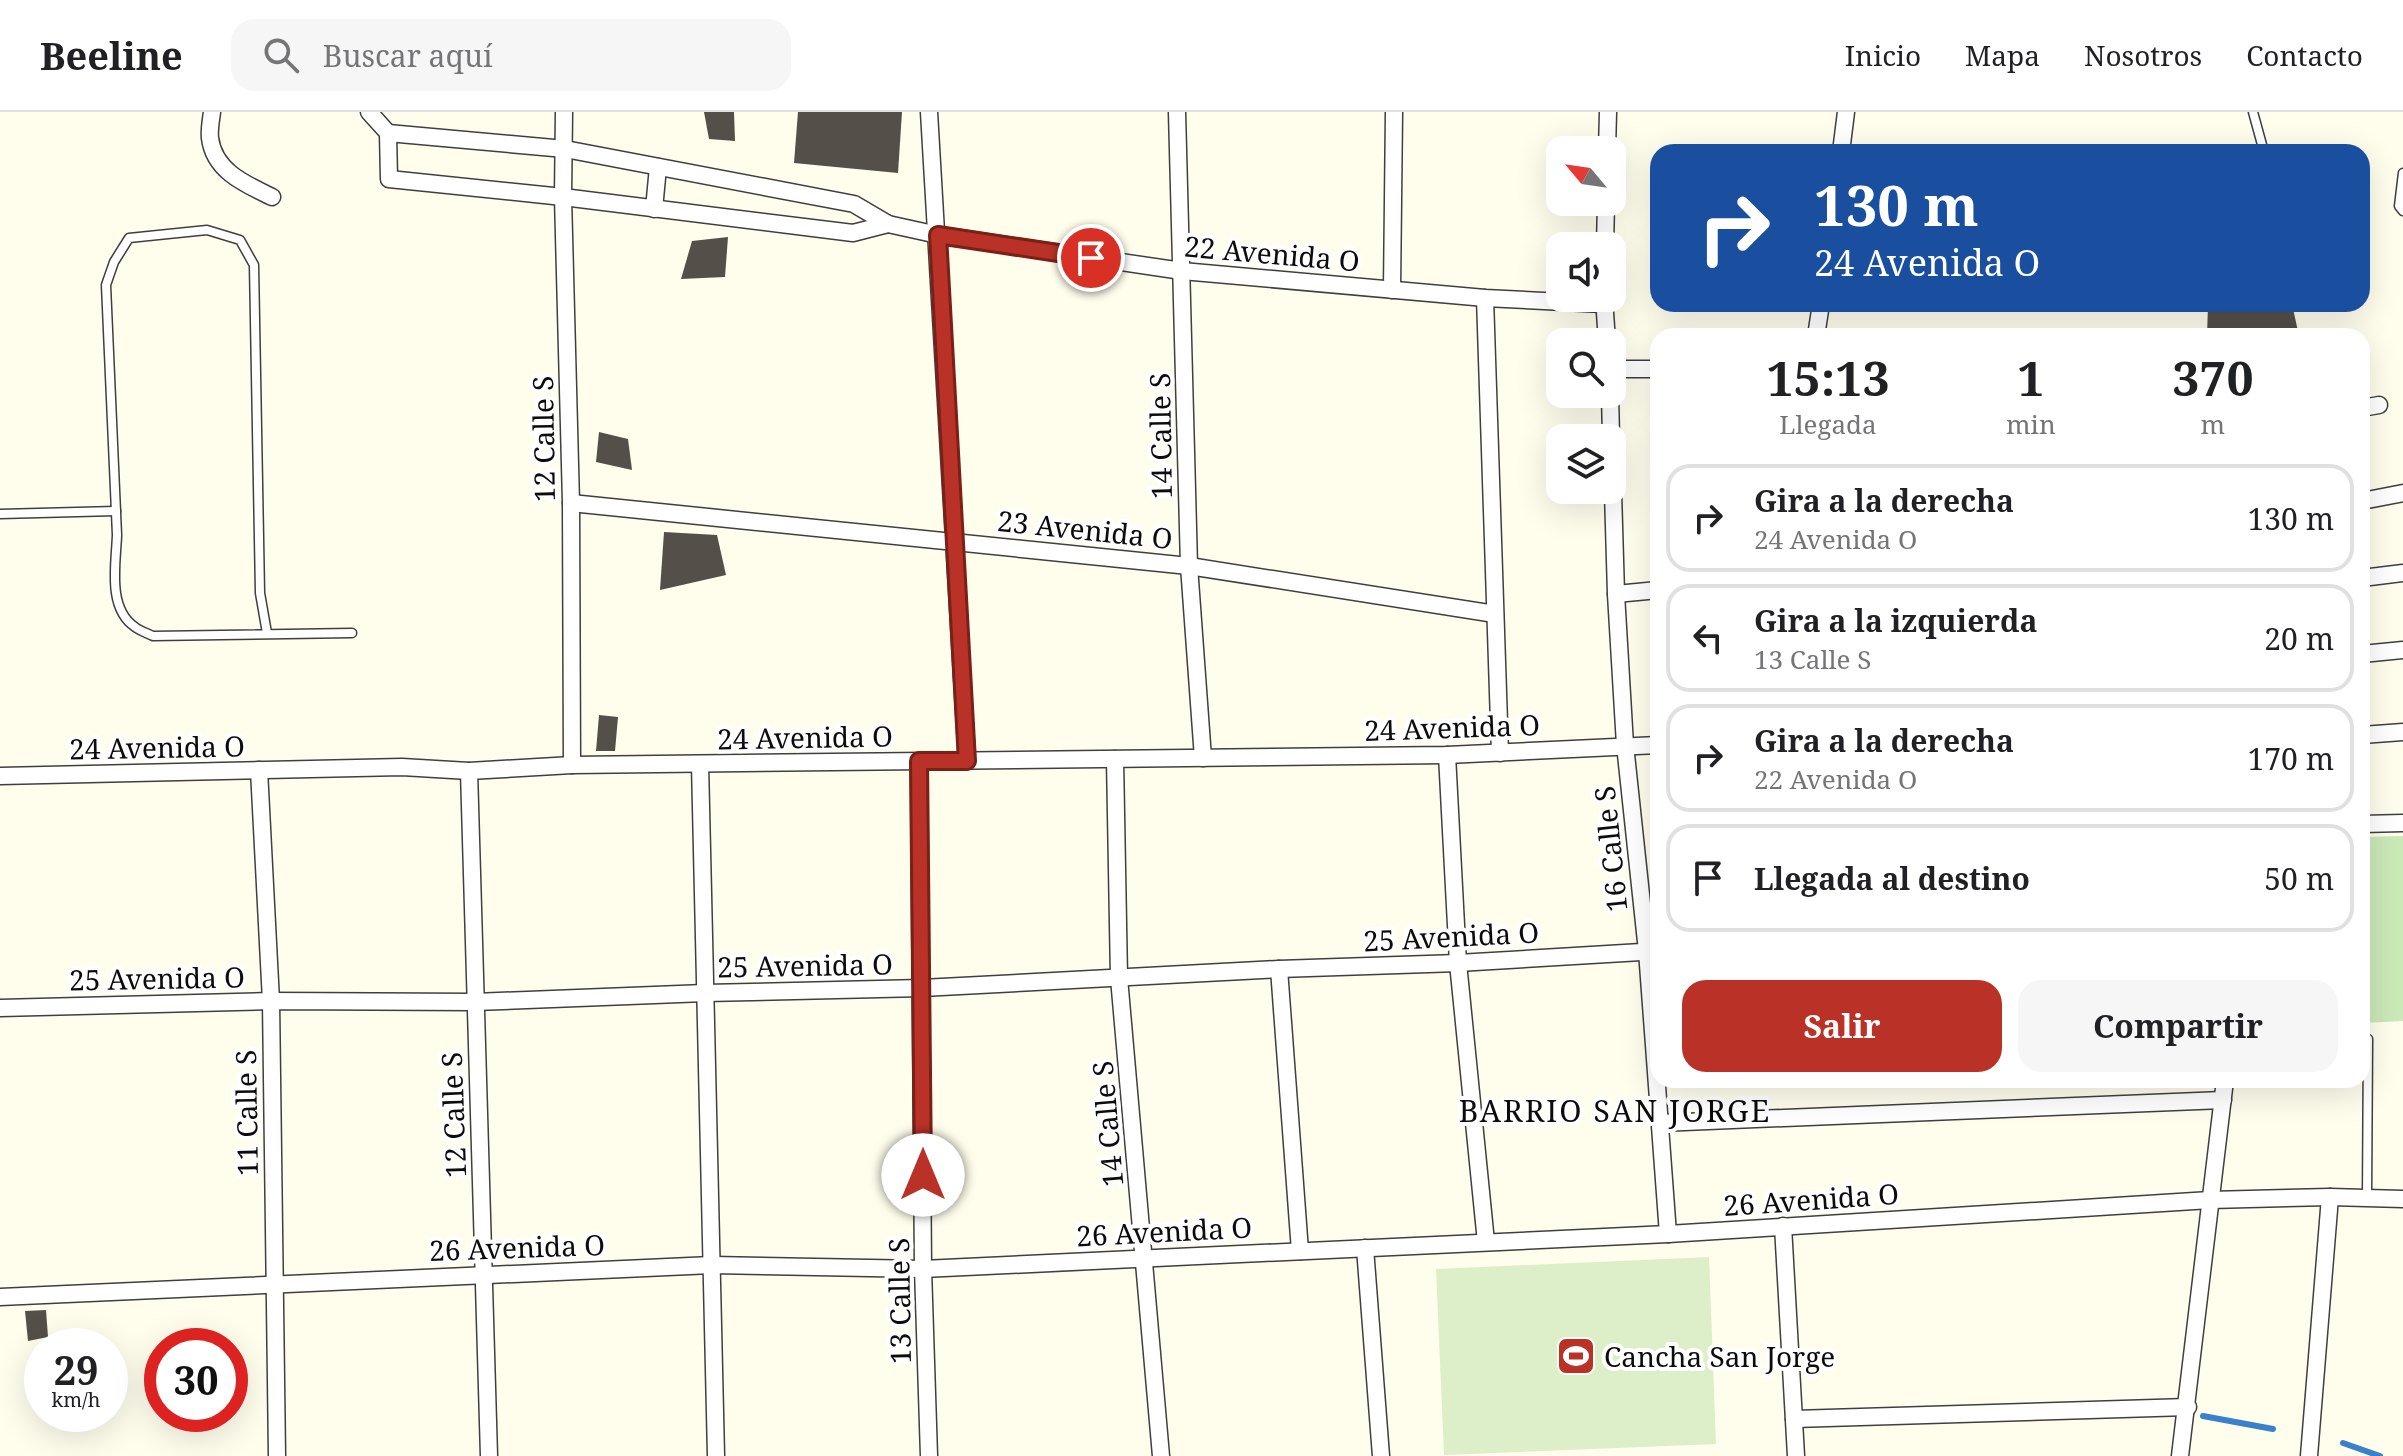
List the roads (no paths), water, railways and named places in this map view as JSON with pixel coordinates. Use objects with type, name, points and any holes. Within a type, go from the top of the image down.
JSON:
[{"type":"street","points":[[212,112],[210,139],[221,162],[235,179],[272,197]]},
{"type":"street","points":[[369,112],[388,133],[389,179],[853,233],[888,224]]},
{"type":"street","name":"12 Calle S","points":[[564,112],[572,765]]},
{"type":"street","points":[[929,112],[967,761]]},
{"type":"street","name":"14 Calle S","points":[[1177,112],[1189,566],[1203,758]]},
{"type":"street","points":[[1392,290],[1394,112]]},
{"type":"street","points":[[1607,136],[1608,112]]},
{"type":"street","points":[[1842,144],[1846,112]]},
{"type":"street","points":[[388,133],[565,149],[854,204],[888,224]]},
{"type":"street","points":[[654,209],[658,167]]},
{"type":"street","name":"22 Avenida O","points":[[888,224],[938,235],[1182,271],[1485,298],[1546,300]]},
{"type":"street","points":[[1485,298],[1500,753]]},
{"type":"street","points":[[1626,369],[1650,369]]},
{"type":"street","points":[[2370,499],[2403,493]]},
{"type":"street","name":"23 Avenida O","points":[[571,503],[1189,566],[1495,614]]},
{"type":"street","name":"16 Calle S","points":[[1613,504],[1625,745],[1650,929]]},
{"type":"street","points":[[2370,577],[2403,573]]},
{"type":"street","points":[[1616,594],[1650,591]]},
{"type":"street","points":[[2370,653],[2403,650]]},
{"type":"street","points":[[2370,734],[2403,732]]},
{"type":"street","name":"24 Avenida O","points":[[0,776],[402,767],[469,771],[572,765],[1447,755],[1650,745]]},
{"type":"street","points":[[1447,755],[1458,963],[1486,1242]]},
{"type":"street","name":"14 Calle S","points":[[1115,759],[1119,978],[1161,1456]]},
{"type":"street","name":"13 Calle S","points":[[919,761],[923,1269],[929,1456]]},
{"type":"street","points":[[700,764],[716,1456]]},
{"type":"street","name":"11 Calle S","points":[[259,770],[271,1001],[277,1456]]},
{"type":"street","name":"12 Calle S","points":[[469,771],[489,1456]]},
{"type":"street","points":[[2370,824],[2403,823]]},
{"type":"street","name":"25 Avenida O","points":[[0,1008],[271,1001],[475,1002],[922,988],[1650,951]]},
{"type":"street","points":[[1279,969],[1300,1251]]},
{"type":"street","name":"16 Calle S","points":[[1659,1088],[1668,1234]]},
{"type":"street","points":[[2180,1456],[2224,1088]]},
{"type":"street","points":[[1660,1123],[2223,1100]]},
{"type":"street","points":[[2309,1456],[2330,1197]]},
{"type":"street","name":"26 Avenida O","points":[[0,1297],[712,1265],[923,1269],[1668,1234],[2210,1200],[2403,1199]]},
{"type":"street","points":[[1783,1226],[1796,1456]]},
{"type":"street","points":[[1365,1248],[1381,1456]]},
{"type":"street","points":[[1794,1419],[2188,1407]]},
{"type":"lane","points":[[2253,112],[2262,144]]},
{"type":"lane","points":[[2403,173],[2399,206],[2403,211]]},
{"type":"lane","points":[[267,633],[260,593],[254,265],[240,240],[207,230],[129,238],[114,262],[106,285],[118,609],[134,627],[153,636],[352,633]]},
{"type":"lane","points":[[0,514],[116,511]]},
{"type":"lane","points":[[2367,1198],[2368,1088]]},
{"type":"waterway","points":[[2203,1416],[2273,1429]]},
{"type":"waterway","points":[[2343,1443],[2380,1456]]},
{"type":"place","name":"Cancha San Jorge","points":[[1576,1356]]},
{"type":"district","name":"BARRIO SAN JORGE","points":[[1615,1110]]}]
